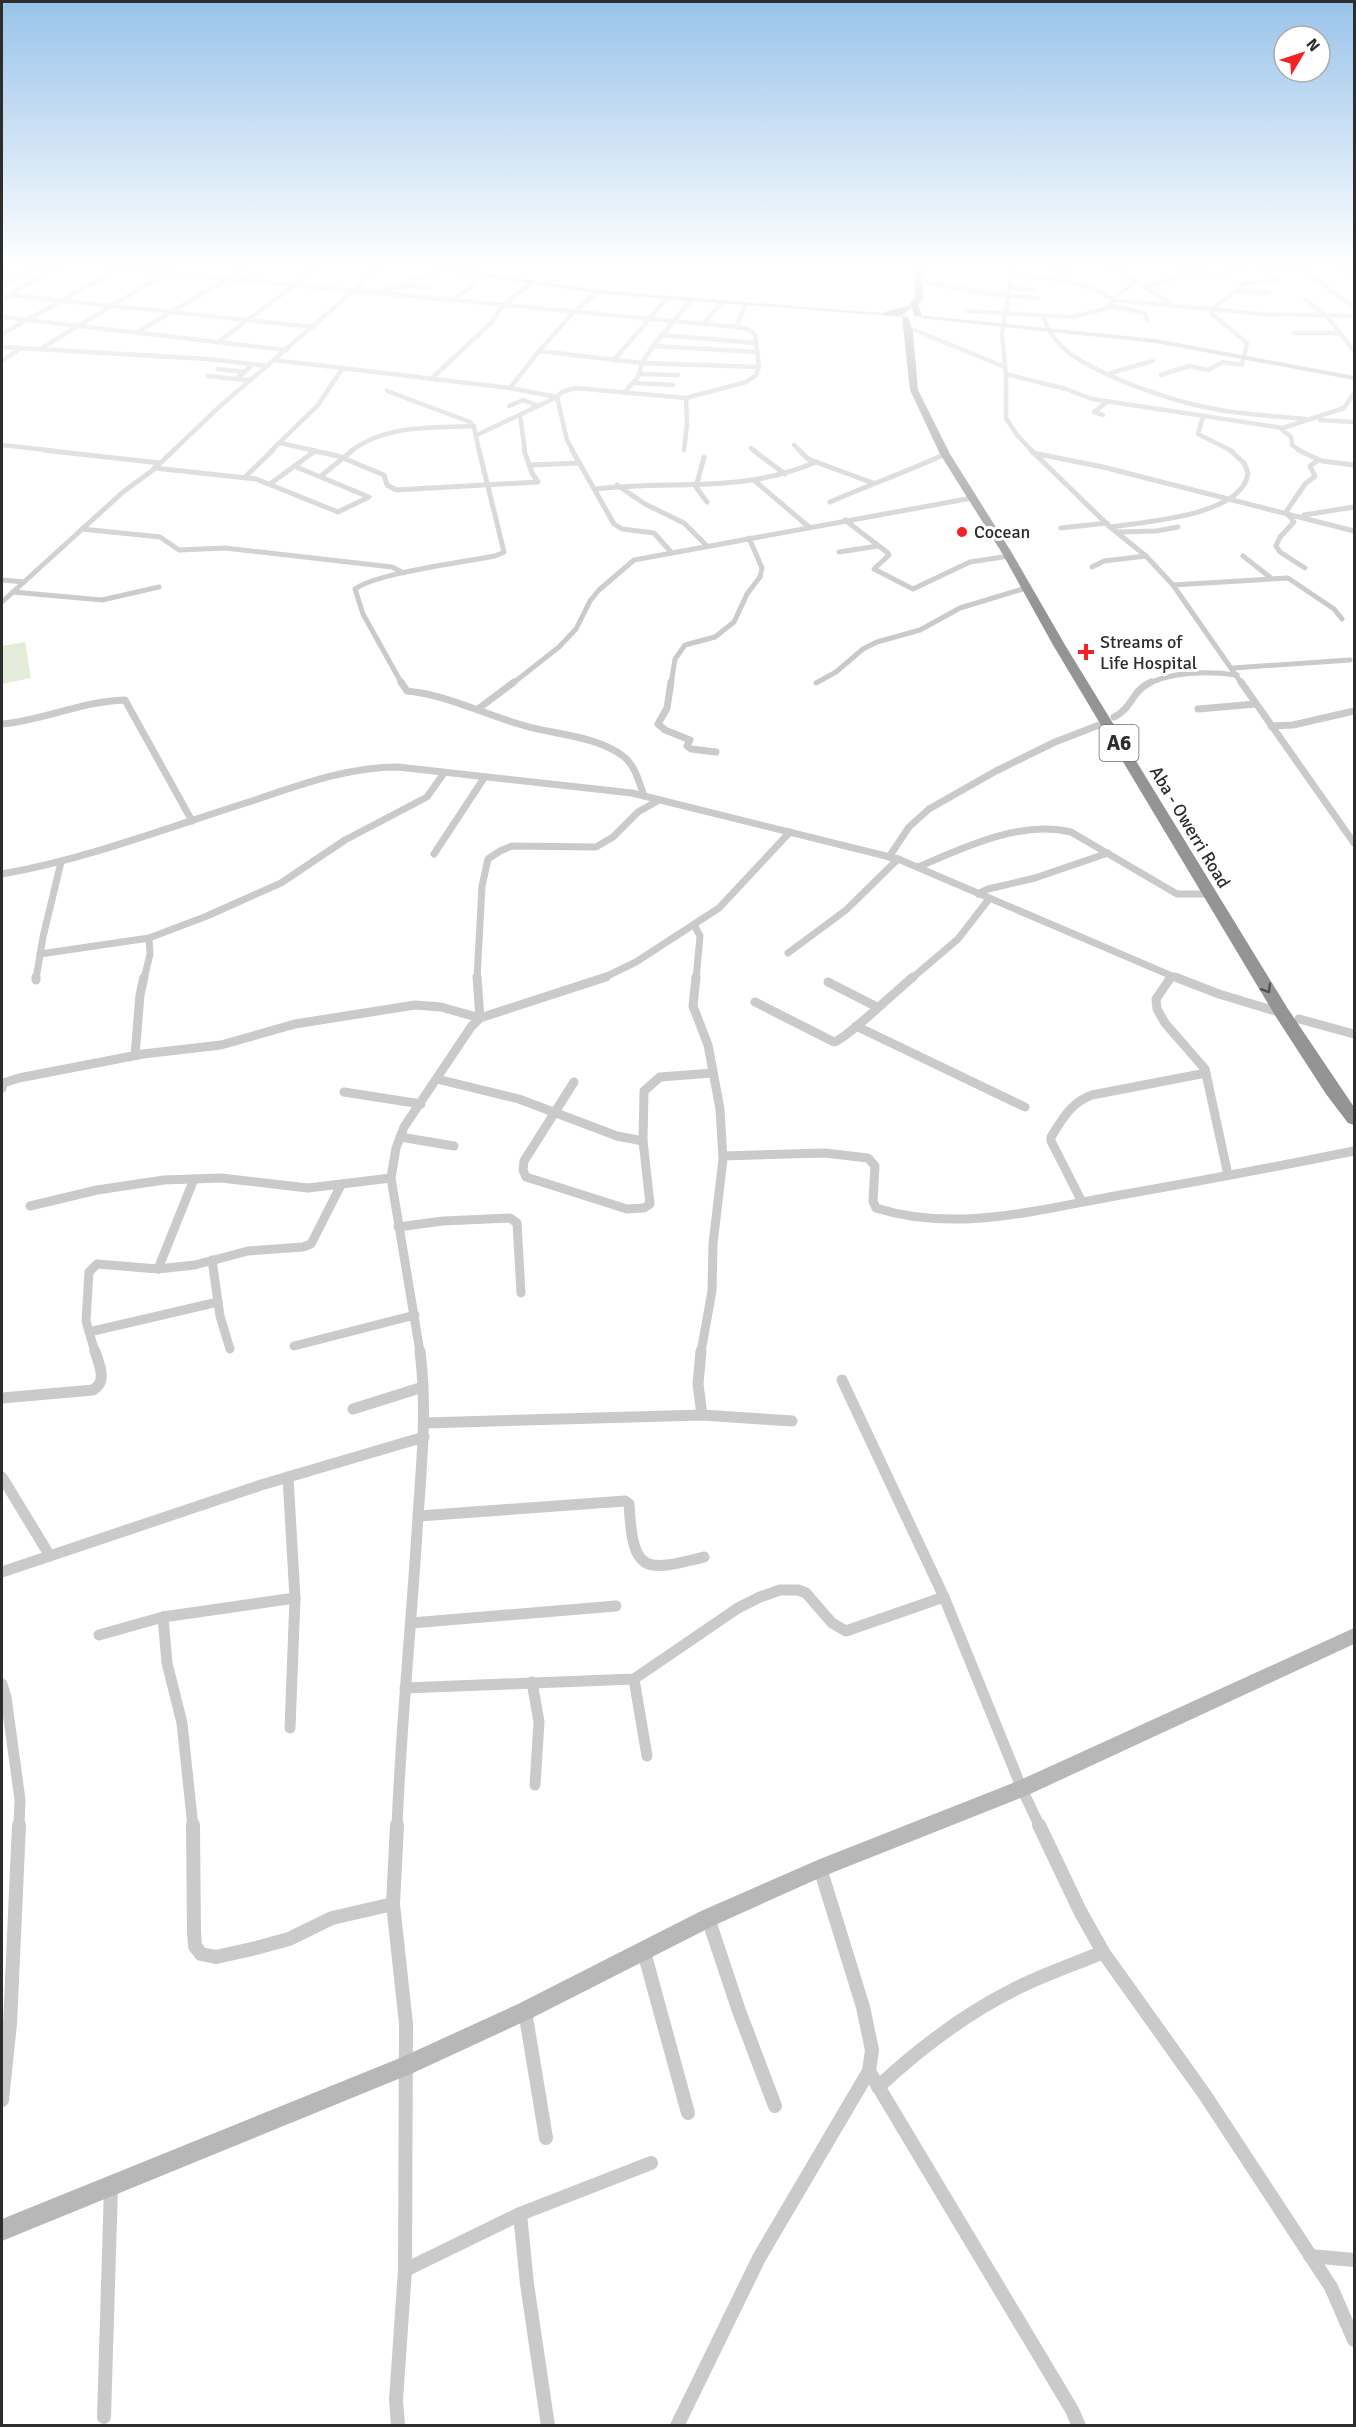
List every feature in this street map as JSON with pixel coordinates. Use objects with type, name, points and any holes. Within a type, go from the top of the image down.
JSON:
[{"type":"highway","name":"Aba - Owerri Road","points":[[913,380],[916,399],[945,454],[1009,556],[1026,588],[1299,1019],[1354,1100]]},
{"type":"highway","name":"Aba - Owerri Road","points":[[921,380],[927,405],[944,439],[1110,719],[1209,894],[1282,1013],[1332,1090],[1354,1119]]},
{"type":"main road","points":[[2,2229],[111,2187],[406,2066],[525,2011],[708,1918],[820,1868],[1022,1789],[1354,1636]]},
{"type":"street","points":[[226,387],[234,380]]},
{"type":"street","points":[[2,602],[251,380]]},
{"type":"street","points":[[245,477],[318,405],[334,380]]},
{"type":"street","points":[[441,380],[510,388],[557,397]]},
{"type":"street","points":[[510,388],[516,380]]},
{"type":"street","points":[[624,393],[636,380]]},
{"type":"street","points":[[477,435],[572,389],[686,398],[748,380]]},
{"type":"street","points":[[1006,380],[1005,415],[1017,435],[1116,532],[1146,556],[1173,585],[1354,843]]},
{"type":"street","points":[[1031,380],[1107,402],[1281,428],[1344,408],[1354,393]]},
{"type":"street","points":[[1131,380],[1208,407],[1311,420],[1354,422]]},
{"type":"street","points":[[634,383],[673,385]]},
{"type":"street","points":[[387,391],[470,422],[474,426],[504,552],[495,556],[363,583],[355,590],[363,614],[407,691],[423,692],[523,726],[567,736],[614,751],[629,761],[644,796]]},
{"type":"street","points":[[557,397],[567,440],[618,528],[651,532],[662,540],[672,553]]},
{"type":"street","points":[[684,450],[687,425],[686,398]]},
{"type":"street","points":[[509,406],[523,400],[539,406]]},
{"type":"street","points":[[1103,415],[1094,412],[1107,402]]},
{"type":"street","points":[[280,443],[345,459],[384,475],[387,485],[396,490],[538,482],[522,443],[520,415]]},
{"type":"street","points":[[1061,528],[1109,525],[1204,511],[1230,499],[1248,481],[1249,475],[1246,466],[1227,447],[1198,434],[1203,417]]},
{"type":"street","points":[[321,476],[364,442],[374,438],[411,430],[474,426]]},
{"type":"street","points":[[1281,428],[1291,436],[1292,445],[1317,461],[1354,465]]},
{"type":"street","points":[[2,445],[160,463]]},
{"type":"street","points":[[794,445],[806,457],[816,462],[873,483]]},
{"type":"street","points":[[751,448],[785,474]]},
{"type":"street","points":[[270,484],[315,451]]},
{"type":"street","points":[[1034,453],[1089,463],[1136,477],[1286,512],[1354,531]]},
{"type":"street","points":[[830,502],[873,483],[900,475],[945,454]]},
{"type":"street","points":[[704,457],[696,485],[707,502]]},
{"type":"street","points":[[1286,512],[1305,484],[1315,476],[1311,466],[1317,461]]},
{"type":"street","points":[[596,489],[639,483],[696,485],[755,481],[785,474],[816,462]]},
{"type":"street","points":[[530,465],[580,463]]},
{"type":"street","points":[[154,468],[245,477],[270,484],[339,512],[369,497],[294,466]]},
{"type":"street","points":[[755,481],[809,527]]},
{"type":"street","points":[[617,485],[626,493],[684,523],[707,546]]},
{"type":"street","points":[[478,709],[551,655],[580,623],[591,600],[619,573],[622,566],[644,557],[972,498]]},
{"type":"street","points":[[1305,568],[1276,548],[1280,537],[1294,522],[1303,517],[1354,507]]},
{"type":"street","points":[[1286,512],[1294,522]]},
{"type":"street","points":[[845,520],[889,555],[874,568],[913,589],[970,562],[1009,556]]},
{"type":"street","points":[[1116,532],[1156,531],[1178,527]]},
{"type":"street","points":[[82,529],[160,537],[179,550],[213,548],[251,550],[392,567],[404,573]]},
{"type":"street","points":[[716,752],[692,749],[687,746],[690,740],[686,737],[662,729],[658,724],[668,708],[675,659],[685,645],[715,637],[734,622],[747,594],[760,577],[762,568],[749,538]]},
{"type":"street","points":[[839,552],[878,546]]},
{"type":"street","points":[[1092,567],[1104,561],[1146,556]]},
{"type":"street","points":[[1243,556],[1271,578]]},
{"type":"street","points":[[1173,585],[1271,578],[1293,579],[1334,609],[1342,619]]},
{"type":"street","points":[[2,580],[24,582]]},
{"type":"street","points":[[13,592],[102,600],[159,587]]},
{"type":"street","points":[[816,683],[837,672],[863,649],[877,642],[920,630],[960,608],[1026,588]]},
{"type":"street","points":[[889,857],[909,827],[929,809],[986,776],[1055,742],[1125,712],[1135,693],[1155,681],[1212,671],[1235,671],[1350,660]]},
{"type":"street","points":[[2,724],[125,700],[192,821]]},
{"type":"street","points":[[1198,709],[1256,704]]},
{"type":"street","points":[[1271,726],[1293,725],[1354,711]]},
{"type":"street","points":[[2,874],[61,862],[352,770],[398,766],[483,778],[594,787],[644,796],[898,859],[1172,976],[1219,994],[1282,1013]]},
{"type":"street","points":[[40,954],[149,938],[292,878],[345,840],[427,796],[444,773]]},
{"type":"street","points":[[434,854],[483,778]]},
{"type":"street","points":[[480,1018],[476,989],[482,886],[488,859],[504,850],[521,846],[558,846],[573,849],[598,846],[618,833],[634,815],[658,800]]},
{"type":"street","points":[[918,867],[973,845],[1055,826],[1071,832],[1177,894],[1209,894]]},
{"type":"street","points":[[398,2426],[396,2400],[405,2270],[406,2024],[393,1904],[405,1688],[424,1423],[423,1387],[415,1315],[391,1178],[396,1148],[404,1127],[471,1027],[480,1018],[609,976],[694,925],[719,908],[790,832]]},
{"type":"street","points":[[978,894],[1108,853]]},
{"type":"street","points":[[788,953],[810,939],[877,881],[898,859]]},
{"type":"street","points":[[36,980],[61,862]]},
{"type":"street","points":[[755,1002],[834,1042],[842,1040],[877,1007],[958,939],[988,899]]},
{"type":"street","points":[[694,925],[700,936],[693,1006],[708,1045],[720,1109],[723,1156],[713,1244],[712,1291],[702,1342],[698,1384],[702,1414]]},
{"type":"street","points":[[135,1055],[140,995],[150,954],[149,938]]},
{"type":"street","points":[[1172,976],[1156,999],[1157,1009],[1165,1023],[1206,1073],[1228,1175]]},
{"type":"street","points":[[828,982],[877,1007]]},
{"type":"street","points":[[2,1088],[3,1083],[19,1078],[135,1055],[221,1045],[295,1024],[415,1005],[441,1007],[480,1018]]},
{"type":"street","points":[[1299,1019],[1354,1034]]},
{"type":"street","points":[[856,1026],[1025,1107]]},
{"type":"street","points":[[574,1082],[524,1161],[526,1177],[583,1193],[609,1205],[641,1209],[647,1208],[650,1204],[643,1142],[644,1091],[648,1085],[660,1077],[713,1073]]},
{"type":"street","points":[[1081,1200],[1051,1141],[1051,1137],[1072,1107],[1082,1097],[1090,1094],[1101,1095],[1206,1073]]},
{"type":"street","points":[[437,1079],[519,1099],[617,1136],[643,1142]]},
{"type":"street","points":[[344,1092],[421,1104]]},
{"type":"street","points":[[400,1137],[454,1146]]},
{"type":"street","points":[[723,1156],[825,1153],[868,1158],[875,1166],[873,1201],[876,1208],[898,1215],[941,1220],[988,1218],[1354,1151]]},
{"type":"street","points":[[30,1206],[133,1182],[245,1179],[294,1188],[341,1185],[391,1178]]},
{"type":"street","points":[[158,1269],[194,1179]]},
{"type":"street","points":[[2,1398],[64,1394],[93,1390],[100,1386],[101,1371],[86,1321],[89,1272],[92,1268],[104,1264],[158,1269],[195,1265],[248,1251],[303,1247],[311,1244],[341,1185]]},
{"type":"street","points":[[398,1227],[443,1221],[510,1218],[514,1220],[517,1223],[521,1293]]},
{"type":"street","points":[[212,1260],[218,1302],[230,1349]]},
{"type":"street","points":[[89,1332],[218,1302]]},
{"type":"street","points":[[294,1346],[415,1315]]},
{"type":"street","points":[[842,1380],[944,1597],[1022,1789],[1080,1911],[1103,1952],[1205,2095],[1331,2287],[1354,2340]]},
{"type":"street","points":[[353,1409],[423,1387]]},
{"type":"street","points":[[424,1423],[702,1414],[792,1421]]},
{"type":"street","points":[[2,1572],[288,1477],[424,1437]]},
{"type":"street","points":[[288,1477],[295,1598],[290,1728]]},
{"type":"street","points":[[2,1478],[50,1556]]},
{"type":"street","points":[[419,1516],[625,1501],[629,1504],[633,1542],[645,1564],[655,1567],[704,1557]]},
{"type":"street","points":[[405,1688],[634,1679],[652,1669],[705,1628],[781,1588],[802,1590],[811,1597],[832,1625],[846,1631],[944,1597]]},
{"type":"street","points":[[99,1635],[163,1617],[295,1598]]},
{"type":"street","points":[[411,1623],[616,1606]]},
{"type":"street","points":[[163,1617],[167,1663],[182,1724],[193,1821],[195,1946],[201,1954],[216,1957],[278,1942],[333,1918],[393,1904]]},
{"type":"street","points":[[634,1679],[647,1756]]},
{"type":"street","points":[[532,1682],[539,1722],[535,1785]]},
{"type":"street","points":[[2,2100],[20,1800],[3,1694]]},
{"type":"street","points":[[677,2426],[759,2258],[869,2072],[872,2050],[863,2007],[820,1868]]},
{"type":"street","points":[[708,1918],[739,2011],[775,2106]]},
{"type":"street","points":[[644,1952],[688,2113]]},
{"type":"street","points":[[878,2086],[914,2054],[987,2004],[1015,1989],[1103,1952]]},
{"type":"street","points":[[525,2011],[546,2138]]},
{"type":"street","points":[[869,2072],[1072,2410],[1079,2426]]},
{"type":"street","points":[[405,2270],[520,2214],[651,2163]]},
{"type":"street","points":[[104,2418],[111,2187]]},
{"type":"street","points":[[520,2214],[548,2426]]},
{"type":"street","points":[[1310,2256],[1354,2260]]},
{"type":"green space","points":[[25,642],[31,678],[2,684],[2,646]]},
{"type":"place","name":"Cocean","points":[[962,532]]},
{"type":"place","name":"Streams of Life Hospital","points":[[1086,652]]}]
